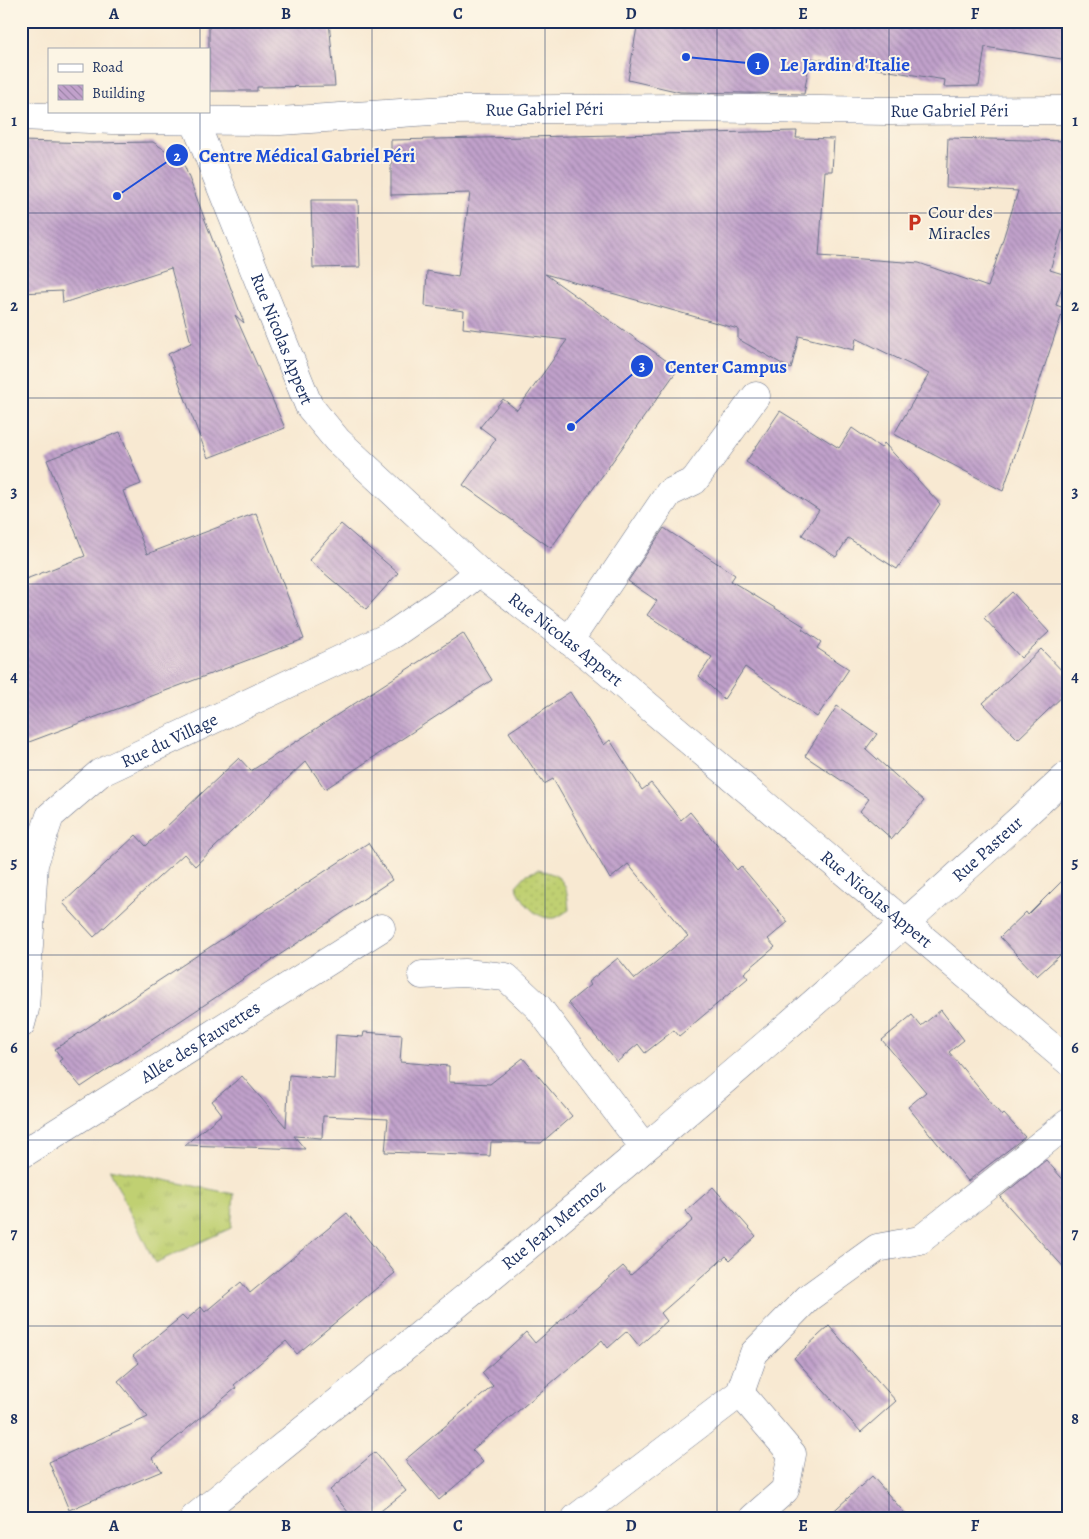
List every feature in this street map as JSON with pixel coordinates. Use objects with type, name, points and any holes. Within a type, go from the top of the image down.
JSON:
[{"type":"street","name":"Rue Gabriel Péri","points":[[21,116],[280,120],[446,110],[682,108],[888,111],[1068,110]]},
{"type":"street","name":"Rue Nicolas Appert","points":[[194,120],[309,406],[337,440],[478,572],[569,641],[1068,1061]]},
{"type":"street","points":[[569,641],[669,493],[694,482],[756,396]]},
{"type":"street","name":"Rue du Village","points":[[21,1024],[25,1009],[34,864],[50,816],[100,773],[392,634],[457,590],[478,572]]},
{"type":"street","name":"Rue Pasteur","points":[[906,924],[1068,775]]},
{"type":"street","name":"Rue Jean Mermoz","points":[[194,1518],[504,1265],[906,924]]},
{"type":"street","name":"Allée des Fauvettes","points":[[21,1155],[381,928]]},
{"type":"street","points":[[422,975],[464,973],[506,977],[538,1006],[644,1146]]},
{"type":"street","points":[[576,1518],[740,1393],[754,1353],[808,1298],[877,1248],[920,1240],[1068,1123]]},
{"type":"street","points":[[740,1393],[792,1454],[785,1490],[753,1518]]},
{"type":"green space","points":[[538,870],[554,875],[563,882],[569,910],[555,918],[541,916],[531,909],[522,898],[516,886],[527,874]]},
{"type":"green space","points":[[109,1169],[234,1194],[231,1228],[155,1263]]},
{"type":"building","points":[[209,21],[329,21],[335,86],[257,87],[257,91],[210,91]]},
{"type":"building","points":[[638,21],[1068,21],[1068,60],[985,47],[979,86],[944,87],[945,80],[810,58],[804,94],[680,92],[628,80]]},
{"type":"building","points":[[797,131],[796,138],[834,139],[832,171],[825,171],[819,256],[919,263],[988,287],[1018,191],[946,187],[948,138],[1068,141],[1068,212],[1050,270],[1066,275],[1056,305],[1064,308],[1003,491],[894,434],[929,374],[856,338],[854,350],[799,336],[791,369],[738,339],[738,329],[545,274],[678,369],[551,548],[463,485],[496,439],[480,427],[503,399],[517,410],[567,340],[463,328],[464,311],[425,306],[427,271],[458,277],[470,193],[391,195],[391,140]]},
{"type":"building","points":[[21,141],[153,142],[183,162],[244,323],[235,315],[285,428],[208,458],[168,354],[191,343],[171,268],[63,303],[62,291],[21,293]]},
{"type":"building","points":[[311,200],[358,200],[360,267],[313,268]]},
{"type":"building","points":[[780,411],[839,448],[852,428],[881,448],[884,443],[940,504],[897,569],[848,538],[836,557],[802,535],[819,510],[746,462]]},
{"type":"building","points":[[120,432],[141,484],[123,491],[147,554],[256,513],[304,639],[21,745],[21,581],[85,556],[47,460]]},
{"type":"building","points":[[341,524],[398,573],[366,609],[309,560]]},
{"type":"building","points":[[664,528],[735,575],[731,581],[804,626],[802,629],[821,642],[817,648],[849,669],[817,717],[745,667],[724,699],[699,676],[712,657],[647,615],[657,601],[628,581]]},
{"type":"building","points":[[1012,592],[1049,632],[1021,658],[984,618]]},
{"type":"building","points":[[463,633],[492,680],[325,789],[306,761],[195,866],[184,854],[94,937],[63,903],[136,835],[146,846],[239,758],[251,771]]},
{"type":"building","points":[[1041,649],[1068,677],[1068,691],[1018,739],[983,703]]},
{"type":"building","points":[[570,692],[604,745],[610,740],[642,790],[651,783],[681,820],[690,812],[737,870],[741,866],[788,922],[768,939],[775,947],[744,973],[748,978],[679,1036],[674,1030],[645,1053],[638,1044],[617,1062],[568,1003],[590,985],[588,982],[618,958],[635,979],[688,936],[628,864],[610,879],[553,779],[544,784],[509,732]]},
{"type":"building","points":[[837,706],[877,734],[866,749],[924,801],[892,839],[860,811],[869,799],[805,756]]},
{"type":"building","points":[[368,843],[392,880],[81,1087],[59,1061],[62,1059],[55,1049]]},
{"type":"building","points":[[1068,875],[1068,948],[1037,976],[1000,937],[1026,912],[1028,915]]},
{"type":"building","points":[[941,1010],[964,1040],[949,1052],[1002,1116],[1004,1114],[1025,1137],[968,1181],[908,1107],[926,1092],[882,1040],[912,1015],[921,1026]]},
{"type":"building","points":[[364,1032],[402,1035],[400,1062],[449,1066],[449,1082],[490,1084],[523,1058],[572,1116],[541,1143],[491,1142],[490,1156],[385,1152],[388,1119],[323,1116],[322,1138],[294,1136],[305,1149],[185,1145],[222,1114],[212,1101],[242,1076],[286,1127],[289,1075],[334,1079],[336,1035],[363,1037]]},
{"type":"building","points":[[1046,1160],[1068,1185],[1068,1272],[1000,1197]]},
{"type":"building","points":[[713,1187],[756,1236],[730,1260],[726,1256],[661,1313],[667,1321],[639,1346],[627,1331],[608,1348],[602,1340],[472,1450],[483,1462],[439,1500],[405,1460],[493,1386],[482,1373],[526,1332],[535,1343],[623,1266],[631,1275],[693,1220],[686,1211]]},
{"type":"building","points":[[347,1213],[395,1273],[297,1354],[286,1341],[234,1385],[236,1388],[152,1458],[162,1471],[69,1510],[49,1462],[148,1417],[118,1381],[139,1363],[133,1356],[182,1316],[186,1320],[201,1307],[205,1312],[241,1282],[250,1293]]},
{"type":"building","points":[[829,1326],[896,1401],[861,1432],[794,1358]]},
{"type":"building","points":[[375,1452],[406,1491],[372,1518],[353,1518],[330,1490]]},
{"type":"building","points":[[872,1476],[909,1518],[826,1518]]},
{"type":"place","name":"Le Jardin d'Italie","points":[[686,57]]},
{"type":"place","name":"Centre Médical Gabriel Péri","points":[[117,196]]},
{"type":"place","name":"Cour des Miracles","points":[[914,222]]},
{"type":"place","name":"Center Campus","points":[[571,427]]}]
